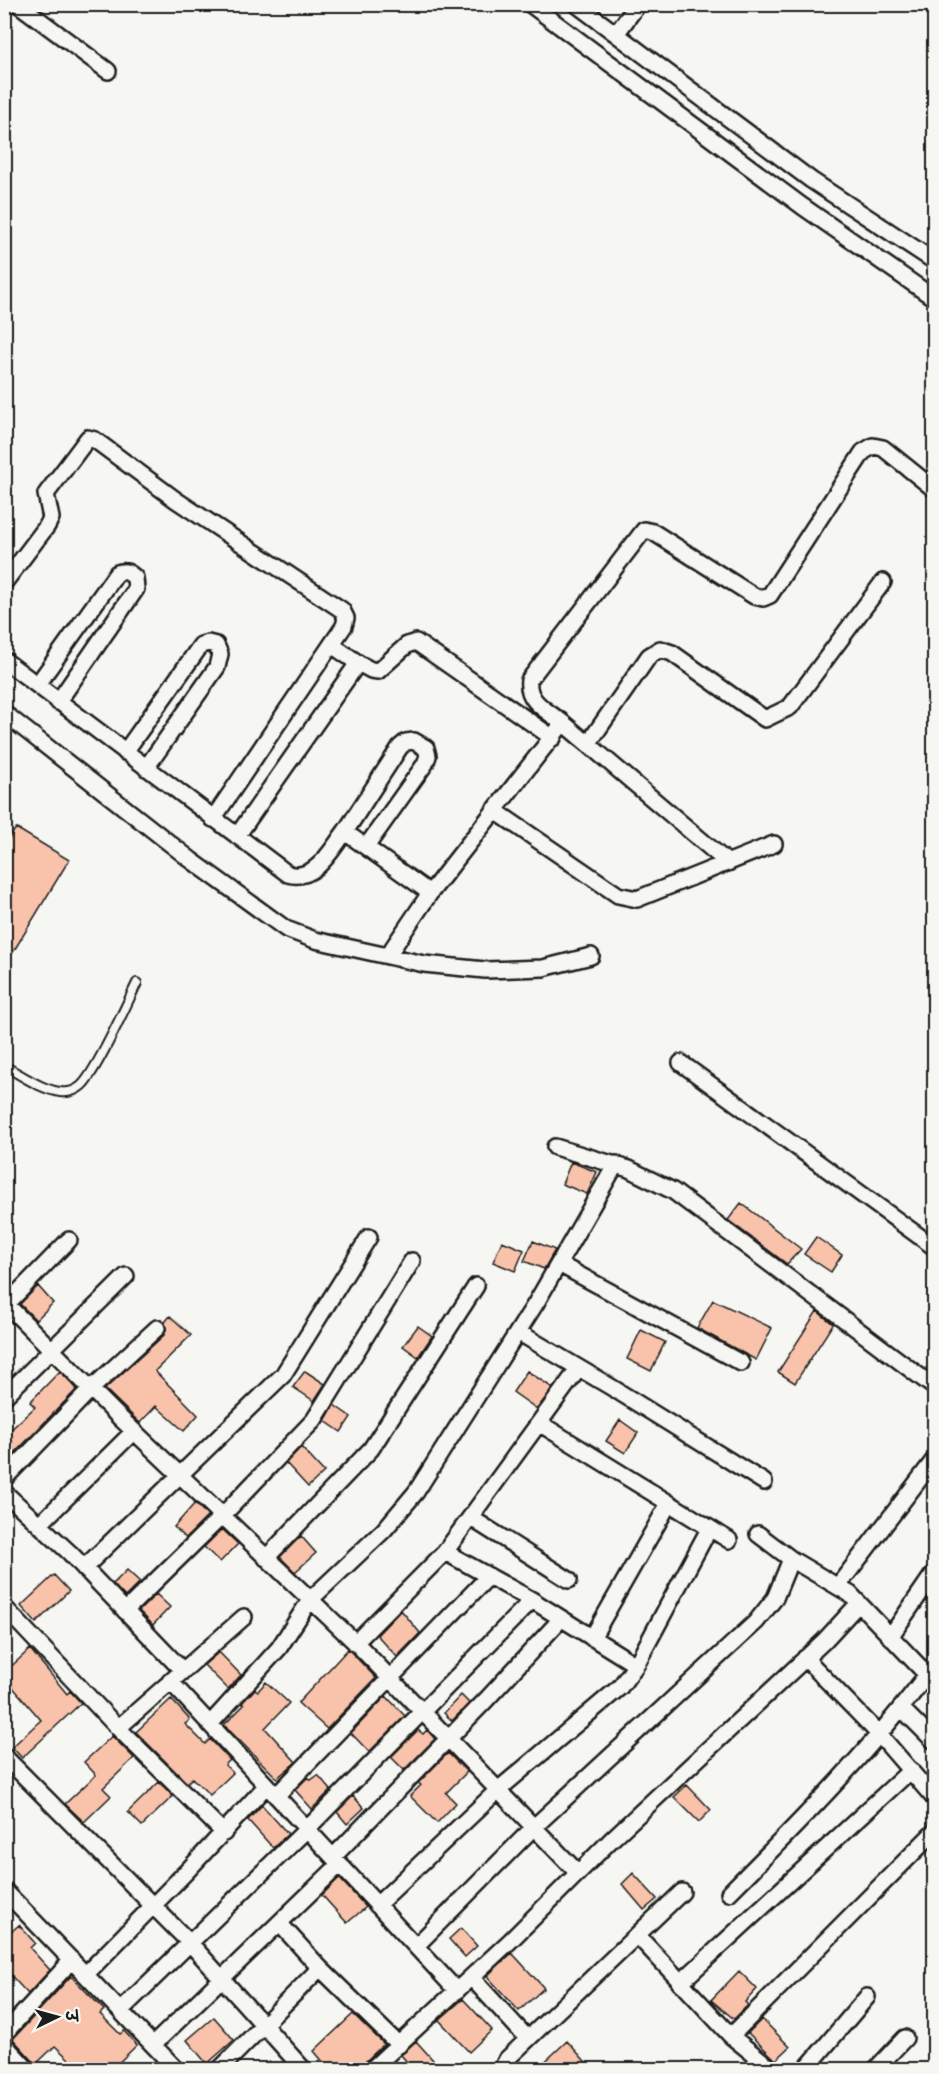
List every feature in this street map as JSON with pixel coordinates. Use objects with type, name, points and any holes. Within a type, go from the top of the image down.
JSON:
[{"type":"street","points":[[18,4],[108,71]]},
{"type":"street","points":[[530,4],[802,206],[934,298]]},
{"type":"street","points":[[576,4],[811,180],[934,261]]},
{"type":"street","points":[[616,34],[638,4]]},
{"type":"street","points":[[4,583],[47,526],[51,518],[46,494],[88,438],[95,440],[176,500],[342,610],[346,618],[344,626],[213,819]]},
{"type":"street","points":[[728,863],[532,699],[528,691],[529,680],[644,530],[653,532],[754,596],[763,598],[770,595],[863,452],[873,446],[883,447],[934,489]]},
{"type":"street","points":[[37,685],[117,573],[123,571],[130,573],[135,578],[136,589],[58,702]]},
{"type":"street","points":[[588,744],[649,656],[660,649],[672,652],[765,718],[776,715],[790,707],[883,582]]},
{"type":"street","points":[[332,645],[358,663],[378,671],[407,645],[416,642],[553,738]]},
{"type":"street","points":[[125,752],[201,645],[208,643],[216,645],[220,654],[217,667],[146,768]]},
{"type":"street","points":[[237,836],[358,663]]},
{"type":"street","points":[[6,664],[288,874],[299,877],[311,873],[345,832],[400,747],[406,742],[414,741],[426,748],[428,756],[425,764],[366,847]]},
{"type":"street","points":[[4,713],[191,860],[286,929],[315,940],[424,964],[516,971],[543,968],[591,956]]},
{"type":"street","points":[[388,955],[430,893],[563,723]]},
{"type":"street","points":[[494,810],[618,895],[637,899],[774,844]]},
{"type":"street","points":[[345,832],[430,893]]},
{"type":"street","points":[[681,1063],[934,1247]]},
{"type":"street","points":[[555,1147],[616,1164],[642,1174],[673,1191],[934,1387]]},
{"type":"street","points":[[211,1723],[279,1648],[310,1600],[403,1509],[518,1332],[616,1164]]},
{"type":"street","points":[[84,1568],[283,1374],[369,1237]]},
{"type":"street","points":[[69,1240],[6,1306],[355,1643],[578,1873]]},
{"type":"street","points":[[124,1611],[223,1515],[314,1420],[412,1261]]},
{"type":"street","points":[[559,1264],[741,1363]]},
{"type":"street","points":[[4,1397],[126,1276]]},
{"type":"street","points":[[266,1558],[370,1449],[476,1286]]},
{"type":"street","points":[[4,1479],[92,1389],[157,1328]]},
{"type":"street","points":[[518,1332],[764,1482]]},
{"type":"street","points":[[355,1643],[446,1552],[579,1368]]},
{"type":"street","points":[[539,1423],[668,1505],[729,1540]]},
{"type":"street","points":[[39,1525],[134,1431]]},
{"type":"street","points":[[838,1586],[934,1460]]},
{"type":"street","points":[[4,1492],[84,1568],[182,1670]]},
{"type":"street","points":[[592,1638],[668,1505]]},
{"type":"street","points":[[471,1518],[569,1580]]},
{"type":"street","points":[[377,1905],[498,1790],[610,1697],[636,1665],[709,1528]]},
{"type":"street","points":[[729,1893],[783,1839],[932,1675],[890,1637],[859,1603],[838,1586],[791,1559],[758,1534]]},
{"type":"street","points":[[446,1552],[532,1600],[636,1665]]},
{"type":"street","points":[[416,1946],[533,1828],[756,1622],[775,1598],[791,1559]]},
{"type":"street","points":[[890,1637],[934,1573]]},
{"type":"street","points":[[86,1974],[224,1833],[391,1679],[489,1576]]},
{"type":"street","points":[[122,2009],[307,1830],[421,1710],[532,1600]]},
{"type":"street","points":[[371,2070],[457,1991],[805,1658],[859,1603]]},
{"type":"street","points":[[4,1607],[118,1728],[224,1833]]},
{"type":"street","points":[[118,1728],[244,1617]]},
{"type":"street","points":[[154,2044],[280,1924],[448,1738],[561,1619]]},
{"type":"street","points":[[805,1658],[878,1733],[934,1798]]},
{"type":"street","points":[[170,1681],[457,1991]]},
{"type":"street","points":[[901,1708],[934,1741]]},
{"type":"street","points":[[4,1756],[189,1942],[304,2070]]},
{"type":"street","points":[[680,1983],[911,1770]]},
{"type":"street","points":[[731,2036],[934,1832]]},
{"type":"street","points":[[4,1890],[122,2009],[177,2070]]},
{"type":"street","points":[[501,2069],[507,2059],[682,1892]]},
{"type":"street","points":[[280,1924],[320,1968],[399,2045]]},
{"type":"street","points":[[637,1935],[731,2036],[773,2070]]},
{"type":"street","points":[[4,2034],[72,1960]]},
{"type":"street","points":[[219,2070],[320,1968]]},
{"type":"street","points":[[471,1977],[528,2040]]},
{"type":"street","points":[[805,2070],[867,1997]]},
{"type":"street","points":[[875,2070],[905,2038]]},
{"type":"street","points":[[4,2044],[28,2070]]},
{"type":"lane","points":[[4,1066],[45,1088],[61,1093],[74,1091],[84,1084],[93,1069],[137,983]]},
{"type":"building","points":[[16,828],[69,860],[4,967],[4,846]]},
{"type":"building","points":[[571,1162],[597,1172],[587,1194],[562,1184]]},
{"type":"building","points":[[741,1203],[801,1249],[787,1264],[728,1220]]},
{"type":"building","points":[[816,1237],[842,1255],[831,1272],[804,1254]]},
{"type":"building","points":[[502,1241],[524,1250],[515,1271],[493,1262]]},
{"type":"building","points":[[533,1241],[555,1250],[544,1269],[524,1261]]},
{"type":"building","points":[[38,1286],[53,1303],[36,1320],[20,1304]]},
{"type":"building","points":[[713,1300],[772,1328],[756,1360],[697,1328]]},
{"type":"building","points":[[817,1311],[833,1324],[795,1383],[778,1372]]},
{"type":"building","points":[[170,1316],[191,1335],[155,1371],[198,1415],[184,1431],[156,1406],[140,1423],[105,1389],[164,1335],[165,1322]]},
{"type":"building","points":[[418,1326],[432,1336],[418,1357],[403,1346]]},
{"type":"building","points":[[641,1330],[665,1342],[651,1371],[627,1359]]},
{"type":"building","points":[[60,1371],[77,1389],[4,1464],[4,1436],[35,1407],[30,1402]]},
{"type":"building","points":[[305,1371],[325,1384],[314,1401],[293,1387]]},
{"type":"building","points":[[527,1371],[553,1388],[537,1409],[513,1392]]},
{"type":"building","points":[[334,1405],[351,1417],[341,1432],[325,1421]]},
{"type":"building","points":[[620,1420],[638,1433],[625,1453],[606,1441]]},
{"type":"building","points":[[301,1447],[324,1472],[308,1487],[286,1463]]},
{"type":"building","points":[[195,1503],[208,1516],[186,1538],[174,1527]]},
{"type":"building","points":[[222,1529],[238,1544],[220,1562],[204,1547]]},
{"type":"building","points":[[301,1536],[316,1553],[295,1572],[280,1557]]},
{"type":"building","points":[[127,1570],[140,1582],[125,1597],[113,1584]]},
{"type":"building","points":[[54,1575],[69,1591],[36,1623],[21,1606]]},
{"type":"building","points":[[156,1594],[170,1607],[153,1625],[139,1611]]},
{"type":"building","points":[[401,1610],[420,1633],[397,1657],[377,1635]]},
{"type":"building","points":[[30,1649],[67,1694],[70,1691],[81,1703],[22,1758],[12,1747],[41,1720],[4,1677],[4,1673]]},
{"type":"building","points":[[348,1649],[376,1678],[327,1729],[298,1703]]},
{"type":"building","points":[[219,1652],[241,1675],[228,1689],[204,1665]]},
{"type":"building","points":[[266,1682],[289,1703],[265,1728],[296,1762],[277,1778],[224,1725],[244,1705],[242,1703],[255,1689],[258,1691]]},
{"type":"building","points":[[461,1695],[469,1703],[452,1721],[444,1713]]},
{"type":"building","points":[[386,1696],[405,1716],[369,1752],[351,1733]]},
{"type":"building","points":[[171,1699],[190,1720],[185,1724],[205,1744],[210,1739],[230,1760],[225,1765],[233,1773],[210,1795],[192,1778],[187,1783],[136,1732]]},
{"type":"building","points":[[418,1730],[423,1734],[427,1730],[435,1739],[404,1770],[391,1757]]},
{"type":"building","points":[[112,1736],[134,1758],[103,1788],[111,1796],[84,1822],[65,1804],[96,1775],[84,1762]]},
{"type":"building","points":[[448,1753],[467,1772],[446,1793],[456,1803],[437,1823],[410,1796],[421,1785],[418,1783]]},
{"type":"building","points":[[318,1775],[331,1790],[312,1809],[295,1790],[308,1777],[311,1780]]},
{"type":"building","points":[[159,1782],[173,1796],[142,1826],[128,1812]]},
{"type":"building","points":[[687,1785],[711,1810],[699,1822],[674,1797]]},
{"type":"building","points":[[353,1796],[364,1808],[347,1824],[337,1812]]},
{"type":"building","points":[[262,1805],[288,1834],[273,1848],[248,1820]]},
{"type":"building","points":[[633,1873],[657,1899],[644,1910],[622,1884]]},
{"type":"building","points":[[339,1878],[366,1907],[347,1923],[322,1895]]},
{"type":"building","points":[[19,1925],[35,1943],[30,1948],[50,1970],[28,1994],[4,1968],[4,1938]]},
{"type":"building","points":[[461,1928],[477,1946],[465,1957],[449,1939]]},
{"type":"building","points":[[512,1953],[544,1988],[519,2011],[487,1976]]},
{"type":"building","points":[[739,1971],[757,1989],[745,2002],[748,2005],[734,2019],[711,2000]]},
{"type":"building","points":[[71,1976],[104,2010],[100,2014],[120,2034],[124,2031],[137,2045],[111,2070],[94,2070],[88,2063],[81,2070],[55,2046],[36,2064],[13,2039]]},
{"type":"building","points":[[463,1999],[492,2030],[469,2052],[439,2020]]},
{"type":"building","points":[[353,2014],[384,2044],[364,2063],[362,2070],[330,2070],[314,2051]]},
{"type":"building","points":[[214,2017],[234,2040],[207,2064],[187,2040]]},
{"type":"building","points":[[762,2019],[790,2047],[776,2060],[748,2033]]},
{"type":"building","points":[[416,2041],[442,2070],[414,2070],[401,2055]]},
{"type":"building","points":[[567,2041],[593,2070],[536,2070]]}]
